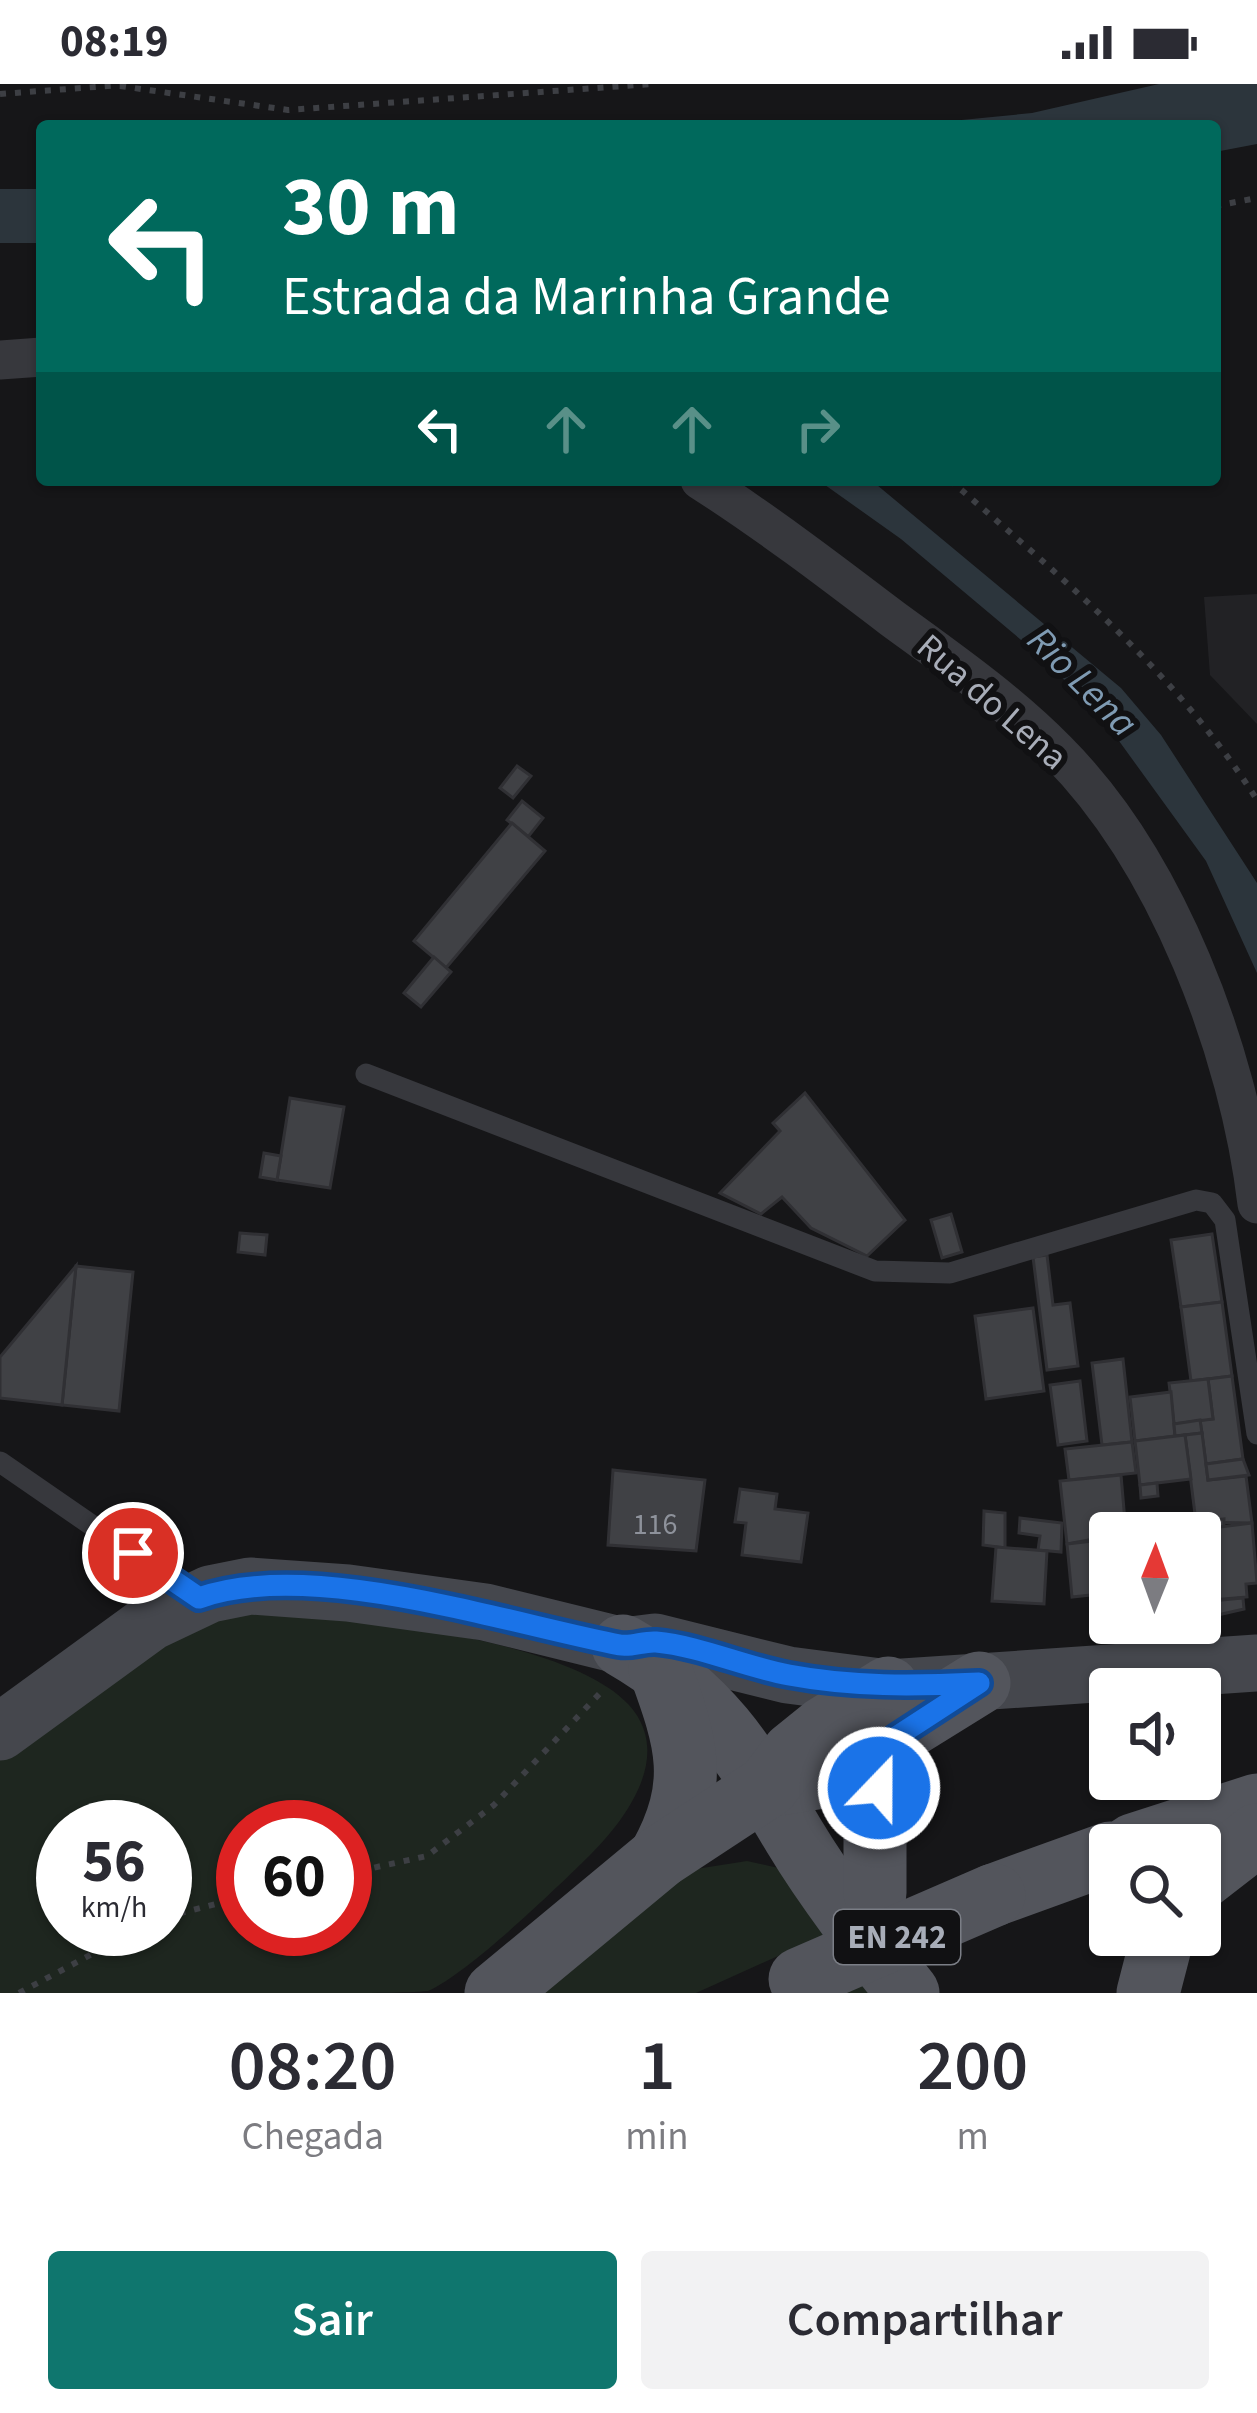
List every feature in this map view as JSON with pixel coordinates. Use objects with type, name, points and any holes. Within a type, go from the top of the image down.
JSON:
[{"type":"main road","points":[[0,1732],[112,1647],[199,1598],[250,1586],[348,1593],[485,1612],[641,1657],[706,1706],[768,1786],[844,1910],[938,1990]]},
{"type":"main road","points":[[641,1657],[655,1642],[788,1675],[892,1712]]},
{"type":"main road","points":[[641,1657],[685,1744],[682,1812],[660,1857]]},
{"type":"main road","points":[[496,1993],[660,1857],[768,1786],[829,1776],[892,1712],[979,1683],[1257,1663]]},
{"type":"main road","points":[[875,1893],[875,1802],[892,1712]]},
{"type":"main road","points":[[768,1786],[808,1810],[875,1893],[938,1990]]},
{"type":"main road","points":[[1198,1824],[1257,1805]]},
{"type":"main road","points":[[1221,1863],[1257,1835]]},
{"type":"main road","name":"EN 242","points":[[785,1986],[994,1895],[1089,1861]]},
{"type":"main road","points":[[1148,1993],[1157,1956]]},
{"type":"street","points":[[0,360],[36,357]]},
{"type":"street","name":"Rua do Lena","points":[[708,486],[984,686],[1058,752],[1108,813],[1178,931],[1201,984],[1257,1204]]},
{"type":"lane","points":[[366,1074],[831,1258],[892,1274],[950,1273],[1196,1200],[1212,1203],[1225,1220],[1257,1434]]},
{"type":"lane","points":[[0,1462],[199,1598]]},
{"type":"path","points":[[0,94],[123,85],[288,110],[652,84]]},
{"type":"path","points":[[1221,205],[1257,198]]},
{"type":"path","points":[[957,486],[1134,645],[1221,745],[1257,800]]},
{"type":"path","points":[[372,1868],[427,1856],[494,1805],[605,1687],[641,1657]]},
{"type":"path","points":[[19,1993],[88,1956]]},
{"type":"shaded area","points":[[1257,594],[1257,724],[1210,675],[1204,597]]},
{"type":"shaded area","points":[[245,1608],[448,1634],[556,1662],[598,1682],[629,1705],[642,1726],[647,1747],[638,1790],[612,1831],[486,1951],[428,1991],[359,1993],[0,1993],[0,1758],[141,1653]]},
{"type":"shaded area","points":[[747,1861],[783,1869],[888,1993],[820,1993],[800,1946],[696,1993],[518,1993],[696,1869]]},
{"type":"water","points":[[1159,84],[1257,84],[1257,144],[1221,151],[1221,120],[961,120],[1032,113]]},
{"type":"water","points":[[0,189],[36,189],[36,243],[0,243]]},
{"type":"water","name":"Rio Lena","points":[[826,486],[878,486],[1121,688],[1161,735],[1257,883],[1257,973],[1206,861],[1106,723],[1045,660],[901,539]]},
{"type":"building","points":[[517,766],[531,776],[513,798],[500,788]]},
{"type":"building","points":[[522,801],[543,818],[528,837],[507,820]]},
{"type":"building","points":[[512,823],[545,851],[446,968],[414,941]]},
{"type":"building","points":[[434,957],[451,972],[421,1007],[404,993]]},
{"type":"building","points":[[805,1093],[905,1220],[867,1256],[811,1228],[782,1197],[761,1214],[720,1193],[780,1131],[773,1123]]},
{"type":"building","points":[[290,1098],[344,1107],[330,1188],[277,1180]]},
{"type":"building","points":[[264,1153],[281,1156],[277,1180],[260,1177]]},
{"type":"building","points":[[951,1214],[962,1252],[942,1258],[931,1220]]},
{"type":"building","points":[[240,1233],[267,1235],[265,1255],[238,1252]]},
{"type":"building","points":[[1212,1234],[1222,1302],[1181,1307],[1171,1240]]},
{"type":"building","points":[[1047,1255],[1053,1305],[1070,1303],[1078,1366],[1047,1370],[1033,1257]]},
{"type":"building","points":[[76,1266],[133,1272],[119,1411],[62,1405]]},
{"type":"building","points":[[76,1266],[62,1405],[0,1398],[0,1357]]},
{"type":"building","points":[[1222,1302],[1232,1376],[1191,1381],[1181,1307]]},
{"type":"building","points":[[1033,1308],[1044,1391],[986,1399],[975,1316]]},
{"type":"building","points":[[1123,1359],[1132,1442],[1102,1445],[1092,1363]]},
{"type":"building","points":[[1232,1376],[1243,1459],[1206,1464],[1200,1420],[1213,1419],[1208,1379]]},
{"type":"building","points":[[1208,1379],[1213,1419],[1174,1424],[1169,1383]]},
{"type":"building","points":[[1080,1381],[1087,1441],[1058,1445],[1050,1385]]},
{"type":"building","points":[[1171,1392],[1175,1436],[1135,1441],[1130,1397]]},
{"type":"building","points":[[1200,1420],[1202,1433],[1175,1436],[1174,1424]]},
{"type":"building","points":[[1202,1433],[1208,1480],[1246,1476],[1252,1523],[1221,1522],[1221,1512],[1195,1512],[1185,1435]]},
{"type":"building","points":[[1185,1435],[1191,1479],[1140,1485],[1135,1441]]},
{"type":"building","points":[[1132,1442],[1136,1473],[1069,1480],[1065,1449]]},
{"type":"building","points":[[1243,1459],[1249,1475],[1208,1480],[1206,1464]]},
{"type":"building","points":[[613,1470],[705,1480],[696,1551],[608,1545]]},
{"type":"building","points":[[1121,1475],[1124,1512],[1089,1512],[1089,1540],[1067,1544],[1060,1481]]},
{"type":"building","points":[[1157,1483],[1158,1496],[1141,1498],[1140,1485]]},
{"type":"building","points":[[740,1489],[777,1494],[775,1509],[808,1513],[801,1562],[742,1555],[746,1523],[735,1522]]},
{"type":"building","points":[[984,1511],[1005,1513],[1005,1548],[983,1545]]},
{"type":"building","points":[[1020,1518],[1062,1523],[1061,1552],[1038,1550],[1040,1536],[1019,1533]]},
{"type":"building","points":[[1252,1523],[1257,1583],[1246,1584],[1247,1597],[1221,1599],[1221,1527]]},
{"type":"building","points":[[1089,1541],[1089,1595],[1072,1597],[1067,1544]]},
{"type":"building","points":[[996,1547],[1047,1551],[1044,1604],[992,1601]]},
{"type":"building","points":[[1243,1598],[1244,1609],[1221,1614],[1221,1600]]},
{"type":"route","points":[[133,1553],[199,1598],[250,1586],[348,1593],[485,1612],[623,1646],[655,1642],[788,1675],[888,1688],[979,1683],[896,1737],[879,1788]]}]
